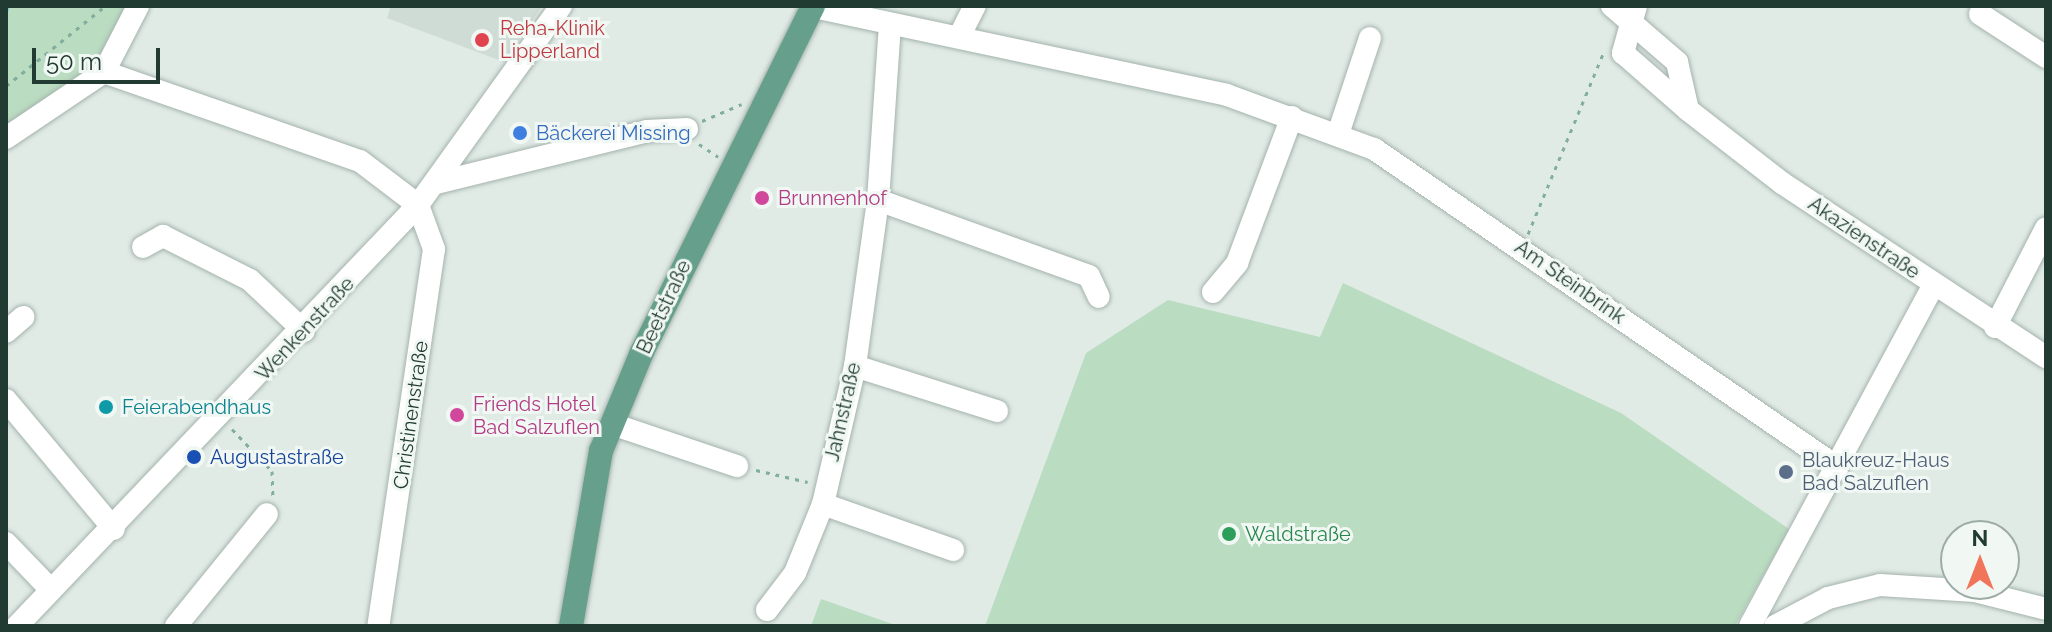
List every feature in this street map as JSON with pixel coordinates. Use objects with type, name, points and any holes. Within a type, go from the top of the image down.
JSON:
[{"type":"main road","name":"Beetstraße","points":[[571,626],[592,480],[612,424],[760,105],[812,7]]},
{"type":"street","points":[[6,138],[104,72],[138,6]]},
{"type":"street","name":"Wenkenstraße","points":[[17,626],[304,331],[418,205],[561,6]]},
{"type":"street","points":[[960,35],[975,6]]},
{"type":"street","points":[[1612,6],[1632,14],[1677,62],[1688,110]]},
{"type":"street","name":"Am Steinbrink","points":[[812,7],[890,25],[960,35],[1227,95],[1338,134],[1422,177],[1837,467]]},
{"type":"street","points":[[1623,53],[1632,14]]},
{"type":"street","points":[[1980,14],[2046,57]]},
{"type":"street","name":"Jahnstraße","points":[[767,610],[795,573],[825,495],[855,366],[878,200],[890,25]]},
{"type":"street","points":[[1338,134],[1370,38]]},
{"type":"street","name":"Akazienstraße","points":[[1623,53],[1688,110],[1933,286],[2046,357]]},
{"type":"street","points":[[104,72],[360,161],[418,205]]},
{"type":"street","points":[[1213,292],[1237,263],[1292,117]]},
{"type":"street","points":[[436,183],[647,131],[687,129]]},
{"type":"street","points":[[878,200],[1089,276],[1099,297]]},
{"type":"street","name":"Christinenstraße","points":[[378,626],[434,249],[418,205]]},
{"type":"street","points":[[1995,327],[2046,228]]},
{"type":"street","points":[[143,247],[163,236],[250,280],[304,331]]},
{"type":"street","points":[[1750,626],[1933,286]]},
{"type":"street","points":[[6,332],[23,317]]},
{"type":"street","points":[[855,366],[997,411]]},
{"type":"street","points":[[6,400],[114,529]]},
{"type":"street","points":[[612,424],[737,466]]},
{"type":"street","points":[[825,495],[953,550]]},
{"type":"street","points":[[176,626],[270,506]]},
{"type":"street","points":[[6,543],[51,590]]},
{"type":"street","points":[[1776,625],[1828,598],[1880,585],[1975,591],[2046,609]]},
{"type":"path","points":[[6,86],[105,6]]},
{"type":"path","points":[[1522,249],[1600,54],[1623,53]]},
{"type":"path","points":[[687,129],[732,104],[760,105]]},
{"type":"path","points":[[231,428],[272,471],[270,506]]},
{"type":"path","points":[[737,466],[825,495]]},
{"type":"shaded area","name":"Reha-Klinik Lipperland","points":[[391,6],[542,6],[504,62],[387,18]]},
{"type":"green space","points":[[6,6],[132,6],[107,59],[6,129]]},
{"type":"green space","points":[[1343,283],[1621,413],[1789,529],[1735,626],[985,626],[1086,353],[1168,300],[1320,337]]},
{"type":"green space","points":[[821,599],[898,626],[811,626]]},
{"type":"place","name":"Reha-Klinik Lipperland","points":[[482,40]]},
{"type":"place","name":"Bäckerei Missing","points":[[520,133]]},
{"type":"place","name":"Brunnenhof","points":[[762,198]]},
{"type":"place","name":"Feierabendhaus","points":[[106,407]]},
{"type":"place","name":"Friends Hotel Bad Salzuflen","points":[[457,415]]},
{"type":"place","name":"Augustastraße","points":[[194,457]]},
{"type":"place","name":"Blaukreuz-Haus Bad Salzuflen","points":[[1786,472]]},
{"type":"place","name":"Waldstraße","points":[[1229,534]]}]
